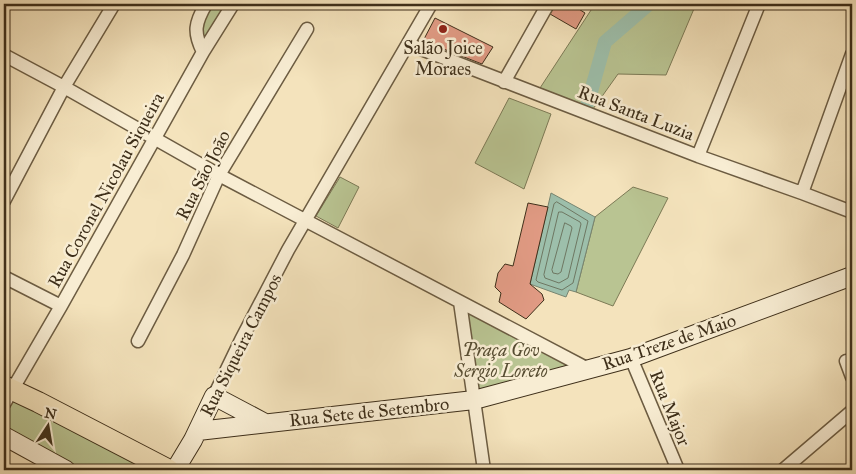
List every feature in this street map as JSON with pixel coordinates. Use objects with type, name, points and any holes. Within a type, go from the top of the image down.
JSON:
[{"type":"main road","points":[[6,393],[38,402],[169,470]]},
{"type":"street","points":[[4,201],[64,87],[114,4]]},
{"type":"street","points":[[203,52],[196,38],[196,29],[200,14],[206,4]]},
{"type":"street","name":"Rua Coronel Nicolau Siqueira","points":[[6,393],[61,306],[203,52],[232,4]]},
{"type":"street","points":[[306,220],[431,4]]},
{"type":"street","points":[[504,82],[548,4]]},
{"type":"street","points":[[698,156],[759,4]]},
{"type":"street","name":"Rua São João","points":[[138,341],[183,255],[219,175],[307,29]]},
{"type":"street","name":"Rua Santa Luzia","points":[[408,44],[698,156],[852,212]]},
{"type":"street","name":"Rua Treze de Maio","points":[[4,54],[219,175],[590,370],[631,358],[852,276]]},
{"type":"street","points":[[802,193],[852,54]]},
{"type":"street","name":"Rua Siqueira Campos","points":[[175,470],[198,431],[240,340],[306,220]]},
{"type":"street","points":[[4,277],[61,306]]},
{"type":"street","points":[[460,302],[484,470]]},
{"type":"street","name":"Rua Major","points":[[631,358],[678,470]]},
{"type":"street","points":[[846,361],[852,377]]},
{"type":"street","name":"Rua Sete de Setembro","points":[[198,431],[474,400],[590,370]]},
{"type":"street","name":"Rua Sete de Setembro","points":[[214,396],[265,424]]},
{"type":"street","points":[[784,470],[852,411]]},
{"type":"street","points":[[4,436],[66,470]]},
{"type":"green space","points":[[211,4],[228,4],[203,44],[199,27]]},
{"type":"green space","points":[[595,4],[696,4],[666,75],[618,74],[593,109],[540,88]]},
{"type":"green space","points":[[509,98],[551,114],[524,189],[475,163]]},
{"type":"green space","points":[[340,177],[359,187],[338,228],[316,216]]},
{"type":"green space","points":[[633,187],[668,198],[613,306],[576,292],[595,217]]},
{"type":"green space","name":"Praça Gov Sergio Loreto","points":[[465,309],[578,368],[478,396]]},
{"type":"green space","points":[[14,394],[163,470],[74,470],[4,432],[4,411]]},
{"type":"water","points":[[551,193],[595,217],[576,292],[569,290],[566,297],[530,284]]},
{"type":"building","points":[[556,4],[571,4],[585,13],[576,29],[550,14]]},
{"type":"building","name":"Salão Joice Moraes","points":[[435,18],[493,47],[482,64],[423,41]]},
{"type":"building","points":[[528,203],[548,207],[530,284],[542,294],[544,300],[526,319],[499,302],[501,293],[495,287],[498,273],[505,264],[513,266]]},
{"type":"waterway","points":[[588,102],[605,42],[649,4]]},
{"type":"place","name":"Salão Joice Moraes","points":[[443,29]]}]
